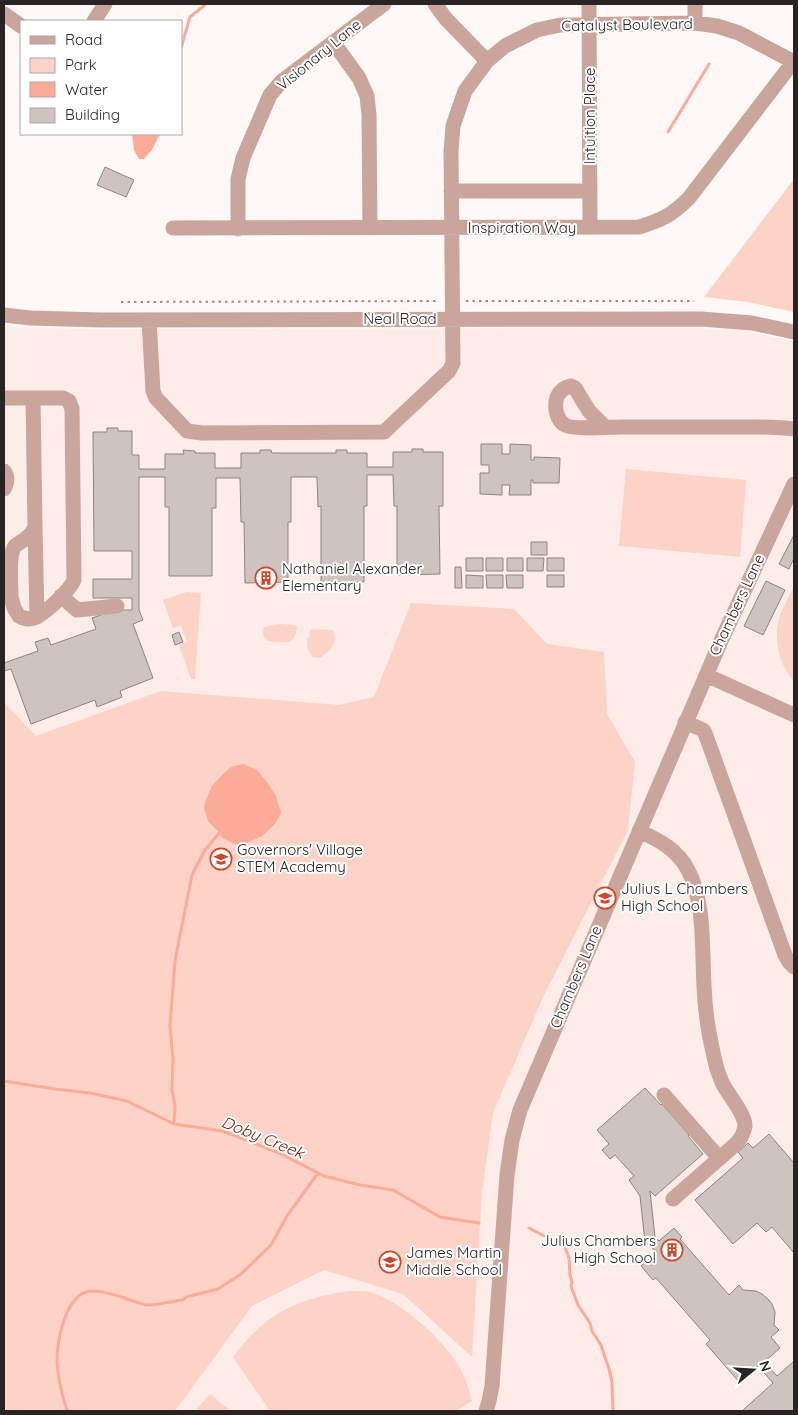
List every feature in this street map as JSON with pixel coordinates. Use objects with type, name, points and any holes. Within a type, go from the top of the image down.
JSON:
[{"type":"street","points":[[95,20],[105,4]]},
{"type":"street","name":"Visionary Lane","points":[[238,229],[238,179],[243,158],[270,95],[282,81],[384,4]]},
{"type":"street","points":[[435,4],[446,19],[487,61]]},
{"type":"street","name":"Intuition Place","points":[[589,4],[590,228]]},
{"type":"street","points":[[695,4],[695,23]]},
{"type":"street","points":[[4,14],[20,25]]},
{"type":"street","name":"Catalyst Boulevard","points":[[149,320],[153,391],[156,398],[187,431],[202,433],[380,433],[387,430],[449,371],[453,363],[451,151],[453,126],[465,91],[487,61],[506,46],[537,30],[560,25],[695,23],[717,26],[738,33],[794,62]]},
{"type":"street","points":[[333,42],[359,78],[367,96],[369,116],[370,228]]},
{"type":"street","name":"Inspiration Way","points":[[173,228],[590,228],[639,227],[658,222],[675,212],[689,198],[794,62]]},
{"type":"street","points":[[451,191],[590,191]]},
{"type":"street","name":"Neal Road","points":[[4,315],[59,319],[149,320],[715,319],[757,324],[794,332]]},
{"type":"street","points":[[4,398],[67,399],[72,409],[75,576],[72,584],[61,596],[42,613],[28,619],[19,616],[14,608],[11,597],[11,555],[12,550],[30,535],[35,527],[35,522]]},
{"type":"street","points":[[33,398],[36,617]]},
{"type":"street","points":[[605,427],[743,427],[794,430]]},
{"type":"street","points":[[4,471],[7,480],[4,489]]},
{"type":"street","name":"Chambers Lane","points":[[486,1411],[492,1386],[510,1151],[528,1088],[685,722],[794,484]]},
{"type":"street","points":[[61,596],[76,610],[117,606]]},
{"type":"street","points":[[706,675],[794,715]]},
{"type":"street","points":[[685,722],[706,733],[785,955],[794,967]]},
{"type":"street","points":[[639,831],[661,841],[678,856],[688,870],[696,893],[702,939],[704,988],[709,1035],[721,1081],[743,1117],[745,1124],[743,1134],[737,1143],[673,1200]]},
{"type":"street","points":[[664,1095],[719,1158]]},
{"type":"path","points":[[121,302],[435,301]]},
{"type":"path","points":[[469,301],[694,301]]},
{"type":"shaded area","points":[[4,324],[19,327],[87,329],[694,328],[739,330],[794,341],[794,1411],[54,1411],[4,1053]]},
{"type":"green space","points":[[794,179],[794,312],[747,302],[704,297]]},
{"type":"green space","points":[[626,469],[746,480],[740,557],[619,546]]},
{"type":"green space","points":[[794,586],[794,681],[784,667],[778,650],[777,632],[780,615]]},
{"type":"green space","points":[[187,592],[201,593],[195,679],[191,679],[179,645],[187,642],[181,625],[173,628],[163,600]]},
{"type":"green space","points":[[411,603],[514,609],[547,644],[604,652],[607,714],[635,762],[628,830],[543,997],[493,1113],[482,1191],[472,1357],[403,1294],[324,1270],[252,1306],[175,1411],[4,1411],[4,702],[36,736],[161,691],[339,705],[374,697]]},
{"type":"green space","points":[[281,624],[295,625],[297,627],[292,640],[289,642],[275,642],[265,639],[264,627]]},
{"type":"green space","points":[[311,629],[333,630],[335,635],[334,643],[320,658],[312,657],[307,647],[307,638],[309,638]]},
{"type":"green space","points":[[350,1291],[366,1291],[390,1301],[430,1331],[451,1355],[463,1373],[472,1401],[456,1411],[270,1411],[233,1357],[257,1330],[284,1310],[314,1298]]},
{"type":"green space","points":[[210,1394],[231,1411],[195,1411]]},
{"type":"water","points":[[132,135],[160,135],[152,150],[144,159],[139,159],[134,150]]},
{"type":"water","points":[[243,764],[256,769],[267,782],[276,796],[281,813],[275,824],[262,836],[243,845],[234,844],[221,837],[220,833],[208,821],[204,808],[212,786],[231,767]]},
{"type":"building","points":[[105,167],[134,180],[126,197],[97,185]]},
{"type":"building","name":"Nathaniel Alexander Elementary","points":[[107,428],[118,428],[118,431],[132,431],[132,455],[139,455],[139,469],[165,469],[165,454],[184,454],[183,450],[195,451],[195,453],[215,453],[215,468],[241,468],[241,453],[260,453],[260,450],[271,450],[272,453],[336,453],[336,450],[347,450],[347,453],[367,453],[367,467],[393,467],[393,452],[412,452],[412,449],[423,449],[423,452],[443,452],[443,506],[439,506],[440,574],[397,575],[397,506],[394,506],[393,475],[367,475],[367,506],[364,506],[364,582],[321,582],[321,506],[318,507],[317,477],[291,477],[291,522],[288,522],[288,582],[245,583],[244,522],[241,522],[240,478],[216,478],[216,508],[212,508],[212,576],[169,576],[169,507],[165,507],[165,477],[139,477],[139,610],[143,620],[133,624],[153,678],[120,691],[122,697],[97,707],[95,700],[31,724],[11,669],[4,671],[4,663],[38,651],[35,642],[48,638],[51,645],[96,629],[92,618],[115,610],[132,610],[132,598],[93,598],[93,579],[132,579],[132,551],[94,551],[93,432],[107,432]]},
{"type":"building","points":[[481,444],[502,444],[502,454],[510,454],[510,444],[531,445],[531,460],[534,460],[534,457],[560,458],[559,483],[533,483],[533,480],[531,480],[531,495],[509,495],[510,485],[502,485],[502,495],[480,494],[480,473],[489,473],[489,465],[481,465]]},
{"type":"building","points":[[794,535],[794,558],[789,569],[779,564]]},
{"type":"building","points":[[531,542],[547,542],[547,555],[531,555]]},
{"type":"building","points":[[466,558],[483,558],[483,571],[466,571]]},
{"type":"building","points":[[486,558],[503,558],[503,571],[486,571]]},
{"type":"building","points":[[507,558],[523,558],[523,571],[507,571]]},
{"type":"building","points":[[527,558],[544,558],[543,571],[527,571]]},
{"type":"building","points":[[547,558],[564,558],[564,571],[547,571]]},
{"type":"building","points":[[455,567],[461,567],[462,588],[455,588]]},
{"type":"building","points":[[466,575],[483,576],[483,588],[466,588]]},
{"type":"building","points":[[486,575],[503,575],[503,588],[487,588]]},
{"type":"building","points":[[506,575],[523,575],[523,588],[507,588]]},
{"type":"building","points":[[547,575],[564,575],[564,587],[547,587]]},
{"type":"building","points":[[766,581],[785,590],[763,635],[744,626]]},
{"type":"building","points":[[179,632],[183,642],[175,645],[172,635]]},
{"type":"building","name":"Julius Chambers High School","points":[[645,1088],[662,1104],[703,1154],[655,1196],[650,1191],[655,1237],[659,1241],[674,1228],[682,1237],[680,1239],[729,1295],[739,1285],[743,1290],[756,1291],[762,1294],[772,1304],[775,1312],[774,1325],[779,1330],[771,1337],[780,1348],[764,1362],[777,1376],[794,1363],[794,1411],[742,1411],[773,1383],[758,1366],[740,1383],[706,1344],[710,1340],[656,1278],[653,1280],[641,1266],[657,1252],[645,1242],[640,1196],[629,1180],[634,1176],[615,1155],[610,1159],[602,1150],[609,1144],[597,1130]]},
{"type":"building","points":[[769,1134],[794,1163],[794,1253],[772,1227],[766,1232],[757,1223],[733,1244],[695,1200],[743,1158],[738,1152],[748,1143],[753,1148]]},
{"type":"waterway","points":[[182,45],[190,17],[206,4]]},
{"type":"waterway","points":[[668,132],[709,64]]},
{"type":"waterway","points":[[174,1124],[175,1106],[172,1090],[173,1060],[170,1026],[175,961],[192,875],[205,850],[221,831]]},
{"type":"waterway","name":"Doby Creek","points":[[4,1081],[90,1093],[127,1101],[174,1124],[223,1131],[279,1153],[324,1176],[360,1185],[393,1190],[440,1217],[479,1223]]},
{"type":"waterway","points":[[67,1411],[59,1381],[57,1353],[64,1319],[75,1300],[83,1294],[96,1291],[112,1294],[144,1305],[152,1305],[183,1300],[186,1297],[218,1289],[241,1274],[271,1245],[287,1216],[318,1173]]},
{"type":"waterway","name":"Doby Creek","points":[[529,1228],[565,1247],[569,1258],[571,1286],[578,1305],[601,1345],[610,1372],[613,1411]]},
{"type":"place","name":"Nathaniel Alexander Elementary","points":[[266,578]]},
{"type":"place","name":"Governors' Village STEM Academy","points":[[221,859]]},
{"type":"place","name":"Julius L Chambers High School","points":[[605,898]]},
{"type":"place","name":"Julius Chambers High School","points":[[672,1250]]},
{"type":"place","name":"James Martin Middle School","points":[[390,1262]]}]
